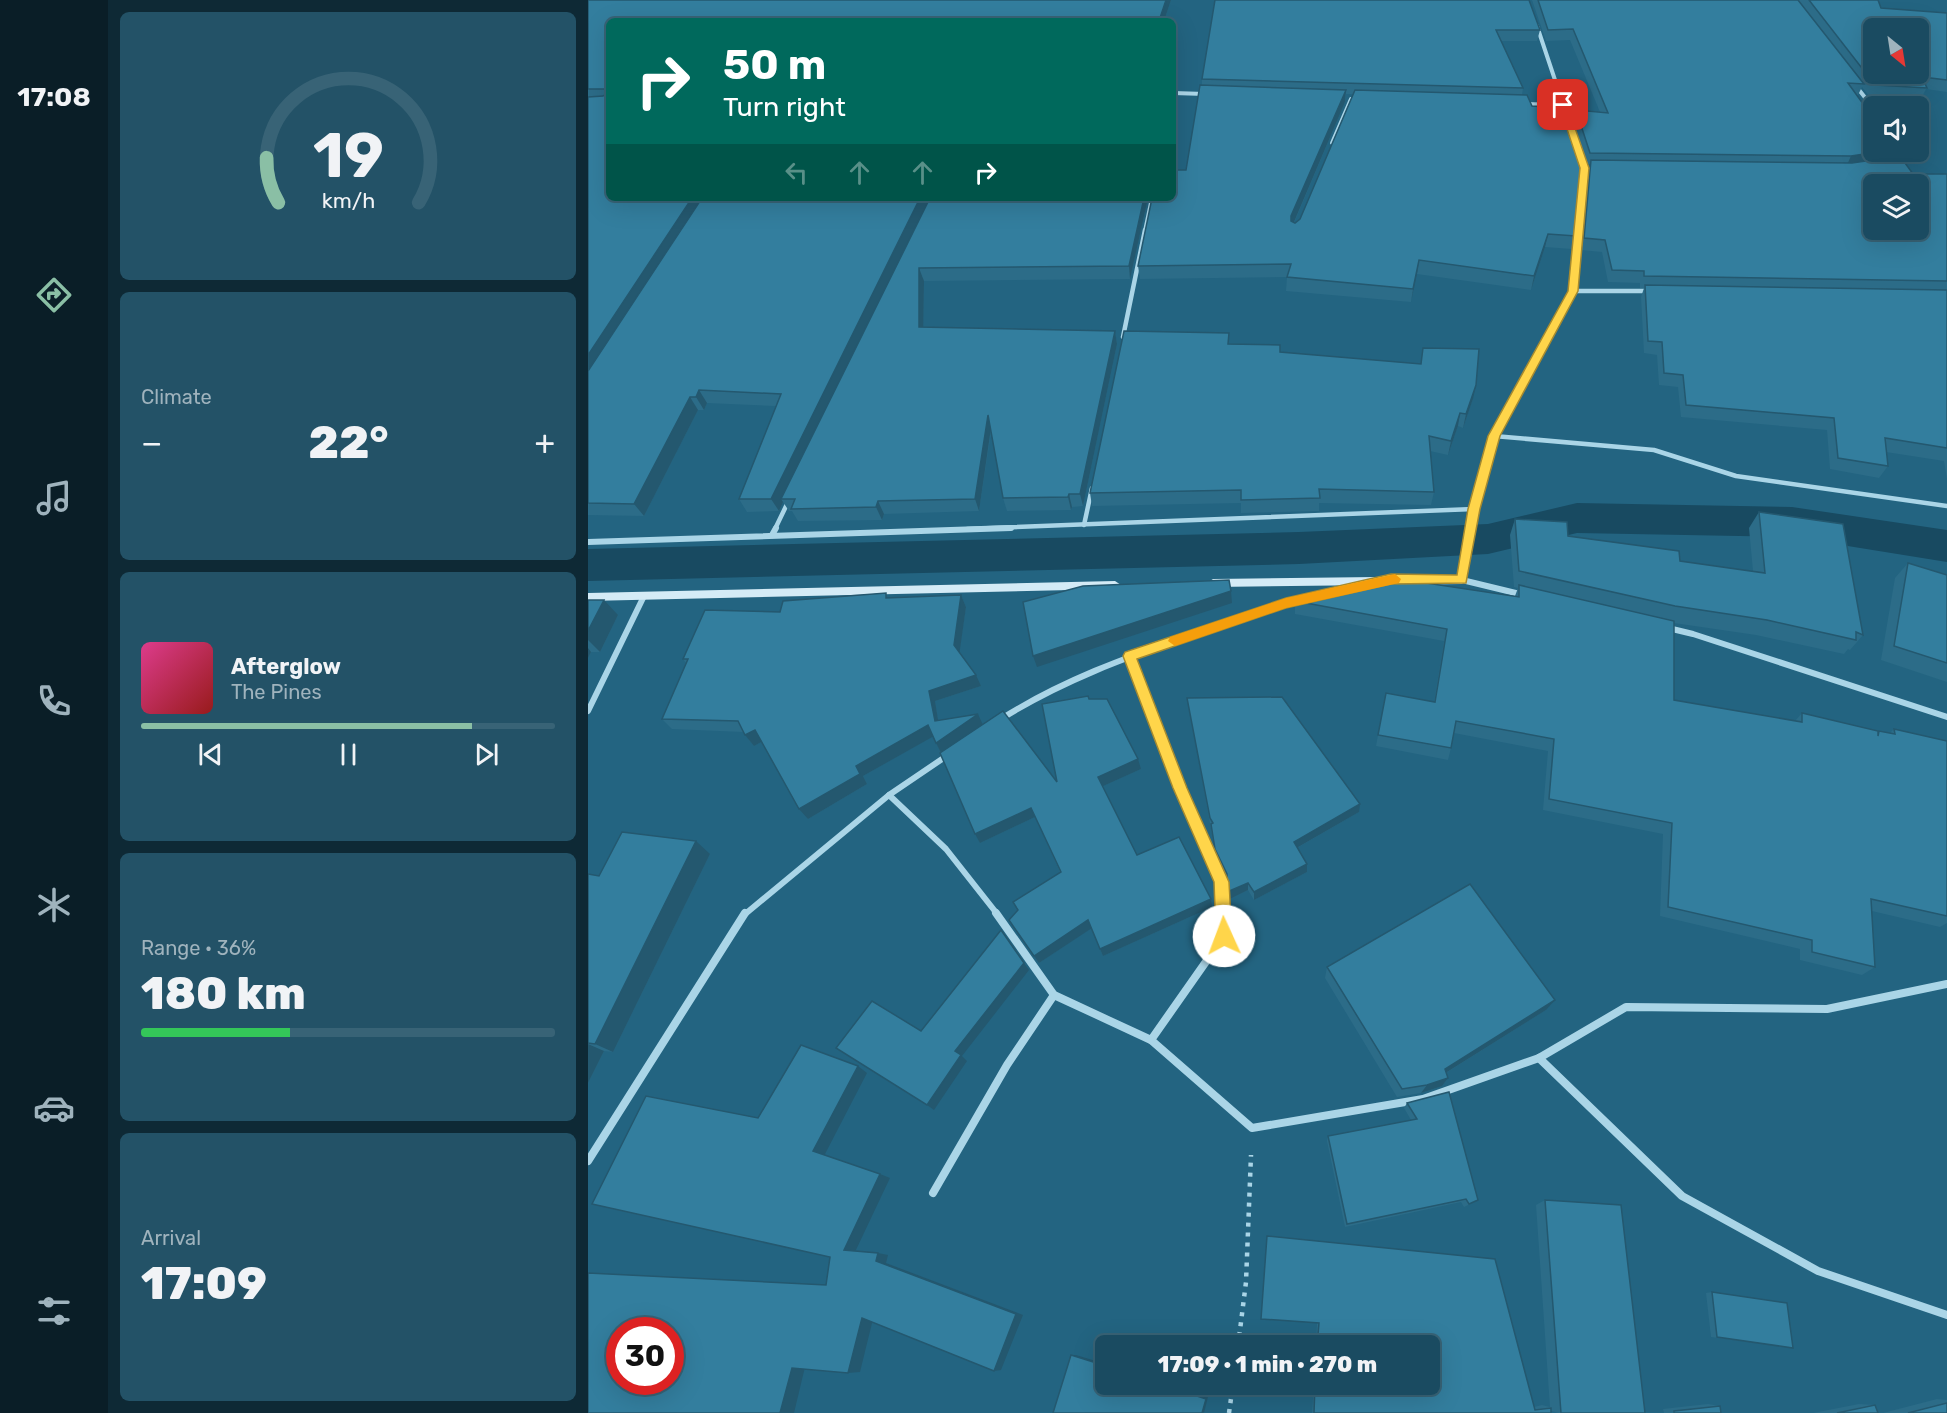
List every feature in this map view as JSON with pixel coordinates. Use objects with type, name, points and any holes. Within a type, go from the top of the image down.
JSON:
[{"type":"street","points":[[1535,21],[1567,116]]},
{"type":"street","points":[[1853,82],[1864,96]]},
{"type":"street","points":[[1176,94],[1209,94]]},
{"type":"street","points":[[1339,99],[1362,100]]},
{"type":"street","points":[[1329,150],[1351,99]]},
{"type":"street","points":[[1516,104],[1563,105]]},
{"type":"street","points":[[1462,580],[1474,509],[1494,436],[1573,291],[1584,168],[1577,147]]},
{"type":"street","points":[[1888,165],[1898,162]]},
{"type":"street","points":[[1123,338],[1151,201]]},
{"type":"street","points":[[1573,291],[1660,291]]},
{"type":"street","points":[[1494,436],[1654,450],[1736,476],[1947,506]]},
{"type":"street","points":[[1084,525],[1094,478]]},
{"type":"street","points":[[772,535],[793,493]]},
{"type":"street","points":[[588,542],[1474,509]]},
{"type":"street","points":[[1344,590],[1391,579]]},
{"type":"street","points":[[1201,583],[1391,579],[1462,580],[1531,596]]},
{"type":"street","points":[[588,597],[1130,585]]},
{"type":"street","points":[[996,723],[1025,703],[1129,656],[1286,603],[1321,595]]},
{"type":"street","points":[[588,711],[644,596]]},
{"type":"street","points":[[1659,626],[1693,634],[1947,717]]},
{"type":"street","points":[[1129,656],[1180,788],[1222,882],[1224,936],[1151,1041]]},
{"type":"street","points":[[588,1161],[746,912],[889,795],[957,749]]},
{"type":"street","points":[[889,795],[946,849],[1001,919],[1054,995],[1151,1041],[1252,1128],[1423,1100],[1539,1058],[1626,1008],[1827,1009],[1947,984]]},
{"type":"street","points":[[933,1193],[1007,1065],[1054,995]]},
{"type":"street","points":[[1539,1058],[1682,1196],[1818,1271],[1947,1315]]},
{"type":"path","points":[[1239,1335],[1246,1282],[1252,1128]]},
{"type":"path","points":[[1229,1413],[1231,1395]]},
{"type":"building","points":[[588,0],[1166,0],[1160,18],[606,18],[606,94],[605,89],[588,89]]},
{"type":"building","points":[[1215,0],[1529,0],[1540,30],[1496,30],[1523,88],[1202,79]]},
{"type":"building","points":[[1538,0],[1798,0],[1863,83],[1848,83],[1863,104],[1863,154],[1851,156],[1590,153],[1576,110],[1608,113],[1573,29],[1548,30]]},
{"type":"building","points":[[1809,0],[1878,0],[1881,8],[1947,13],[1947,80],[1929,78],[1929,18],[1863,18],[1863,70]]},
{"type":"building","points":[[1874,84],[1925,84],[1927,88],[1875,85]]},
{"type":"building","points":[[1200,85],[1346,90],[1291,216],[1291,221],[1295,223],[1300,219],[1355,90],[1527,95],[1532,106],[1567,108],[1583,155],[1576,236],[1548,234],[1534,276],[1419,260],[1413,289],[1287,277],[1291,264],[1138,266],[1151,201],[1176,201],[1176,170],[1186,170]]},
{"type":"building","points":[[606,94],[606,201],[690,201],[588,355],[588,97]]},
{"type":"building","points":[[1591,160],[1904,162],[1913,174],[1863,174],[1863,240],[1929,240],[1929,174],[1947,174],[1947,281],[1644,276],[1644,271],[1612,270],[1605,240],[1584,238]]},
{"type":"building","points":[[700,201],[919,201],[771,499],[739,499],[781,394],[699,390],[696,397],[690,397],[634,504],[588,503],[588,371]]},
{"type":"building","points":[[929,201],[1143,201],[1129,266],[919,268],[919,327],[1115,331],[1080,494],[1069,494],[1068,497],[1003,498],[988,415],[975,499],[878,501],[876,507],[791,509],[795,499],[781,499]]},
{"type":"building","points":[[1645,285],[1947,290],[1947,448],[1885,438],[1888,466],[1838,458],[1834,418],[1686,405],[1683,375],[1664,373],[1662,342],[1648,341]]},
{"type":"building","points":[[1124,331],[1229,333],[1228,344],[1280,345],[1280,352],[1421,364],[1423,348],[1479,349],[1476,385],[1466,414],[1460,413],[1451,441],[1429,436],[1434,492],[1319,489],[1320,498],[1241,500],[1241,490],[1090,493]]},
{"type":"building","points":[[1759,512],[1843,524],[1863,635],[1856,632],[1856,640],[1767,620],[1675,606],[1519,571],[1515,519],[1567,522],[1568,536],[1679,551],[1680,561],[1765,573]]},
{"type":"building","points":[[1908,563],[1947,575],[1947,663],[1894,646]]},
{"type":"building","points":[[1386,577],[1519,597],[1519,585],[1674,621],[1674,700],[1802,722],[1802,713],[1878,731],[1878,736],[1879,731],[1895,734],[1894,729],[1947,741],[1947,916],[1871,899],[1875,967],[1812,952],[1812,940],[1668,907],[1672,823],[1549,799],[1554,739],[1456,721],[1451,748],[1378,735],[1386,693],[1435,702],[1447,629],[1295,601]]},
{"type":"building","points":[[1229,580],[1231,591],[1033,656],[1023,602],[1083,586]]},
{"type":"building","points":[[886,593],[886,598],[961,595],[954,645],[976,675],[929,691],[935,721],[978,714],[936,743],[928,725],[856,766],[860,774],[799,809],[755,730],[745,735],[738,721],[662,719],[688,659],[683,659],[705,610],[780,612],[783,601]]},
{"type":"building","points":[[588,600],[604,600],[588,631]]},
{"type":"building","points":[[1088,696],[1089,699],[1107,699],[1138,759],[1098,777],[1137,855],[1179,837],[1211,899],[1100,949],[1088,920],[1034,956],[1009,920],[1018,910],[1013,902],[1061,872],[1031,808],[975,834],[940,753],[1003,711],[1057,782],[1042,704]]},
{"type":"building","points":[[1282,697],[1360,804],[1294,842],[1307,864],[1254,892],[1248,883],[1227,892],[1227,874],[1215,849],[1211,824],[1213,823],[1210,818],[1187,698]]},
{"type":"building","points":[[622,832],[696,841],[595,1044],[588,1043],[588,874],[599,876]]},
{"type":"building","points":[[1470,884],[1555,1000],[1445,1069],[1448,1078],[1427,1085],[1402,1089],[1327,967]]},
{"type":"building","points":[[1001,930],[1024,963],[955,1051],[961,1055],[927,1105],[836,1048],[872,1001],[921,1031]]},
{"type":"building","points":[[801,1045],[858,1066],[813,1151],[880,1174],[844,1250],[878,1253],[876,1261],[1016,1314],[994,1371],[862,1318],[848,1373],[792,1368],[780,1413],[588,1413],[588,1273],[826,1285],[830,1257],[592,1204],[646,1096],[758,1118]]},
{"type":"building","points":[[1449,1092],[1478,1200],[1469,1204],[1466,1199],[1347,1224],[1328,1136],[1417,1119],[1407,1103]]},
{"type":"building","points":[[1545,1200],[1621,1205],[1645,1413],[1561,1413]]},
{"type":"building","points":[[1267,1236],[1495,1259],[1535,1410],[1551,1408],[1551,1413],[1314,1413],[1315,1395],[1440,1395],[1440,1335],[1318,1335],[1319,1323],[1261,1319]]},
{"type":"building","points":[[1712,1292],[1787,1303],[1793,1348],[1717,1337]]},
{"type":"building","points":[[1071,1355],[1095,1363],[1095,1395],[1194,1395],[1206,1399],[1202,1413],[1053,1413]]},
{"type":"building","points":[[1947,1403],[1947,1413],[1908,1413]]},
{"type":"building","points":[[1875,1405],[1878,1413],[1837,1413]]},
{"type":"building","points":[[1720,1406],[1721,1413],[1674,1413],[1674,1411]]},
{"type":"waterway","points":[[588,565],[1299,548],[1488,539],[1577,518],[1792,522],[1947,546]]},
{"type":"slow traffic","points":[[1175,641],[1286,603],[1395,579]]},
{"type":"route","points":[[1224,936],[1222,882],[1180,788],[1129,656],[1286,603],[1391,579],[1462,580],[1474,509],[1494,436],[1573,291],[1584,168],[1563,105]]}]
